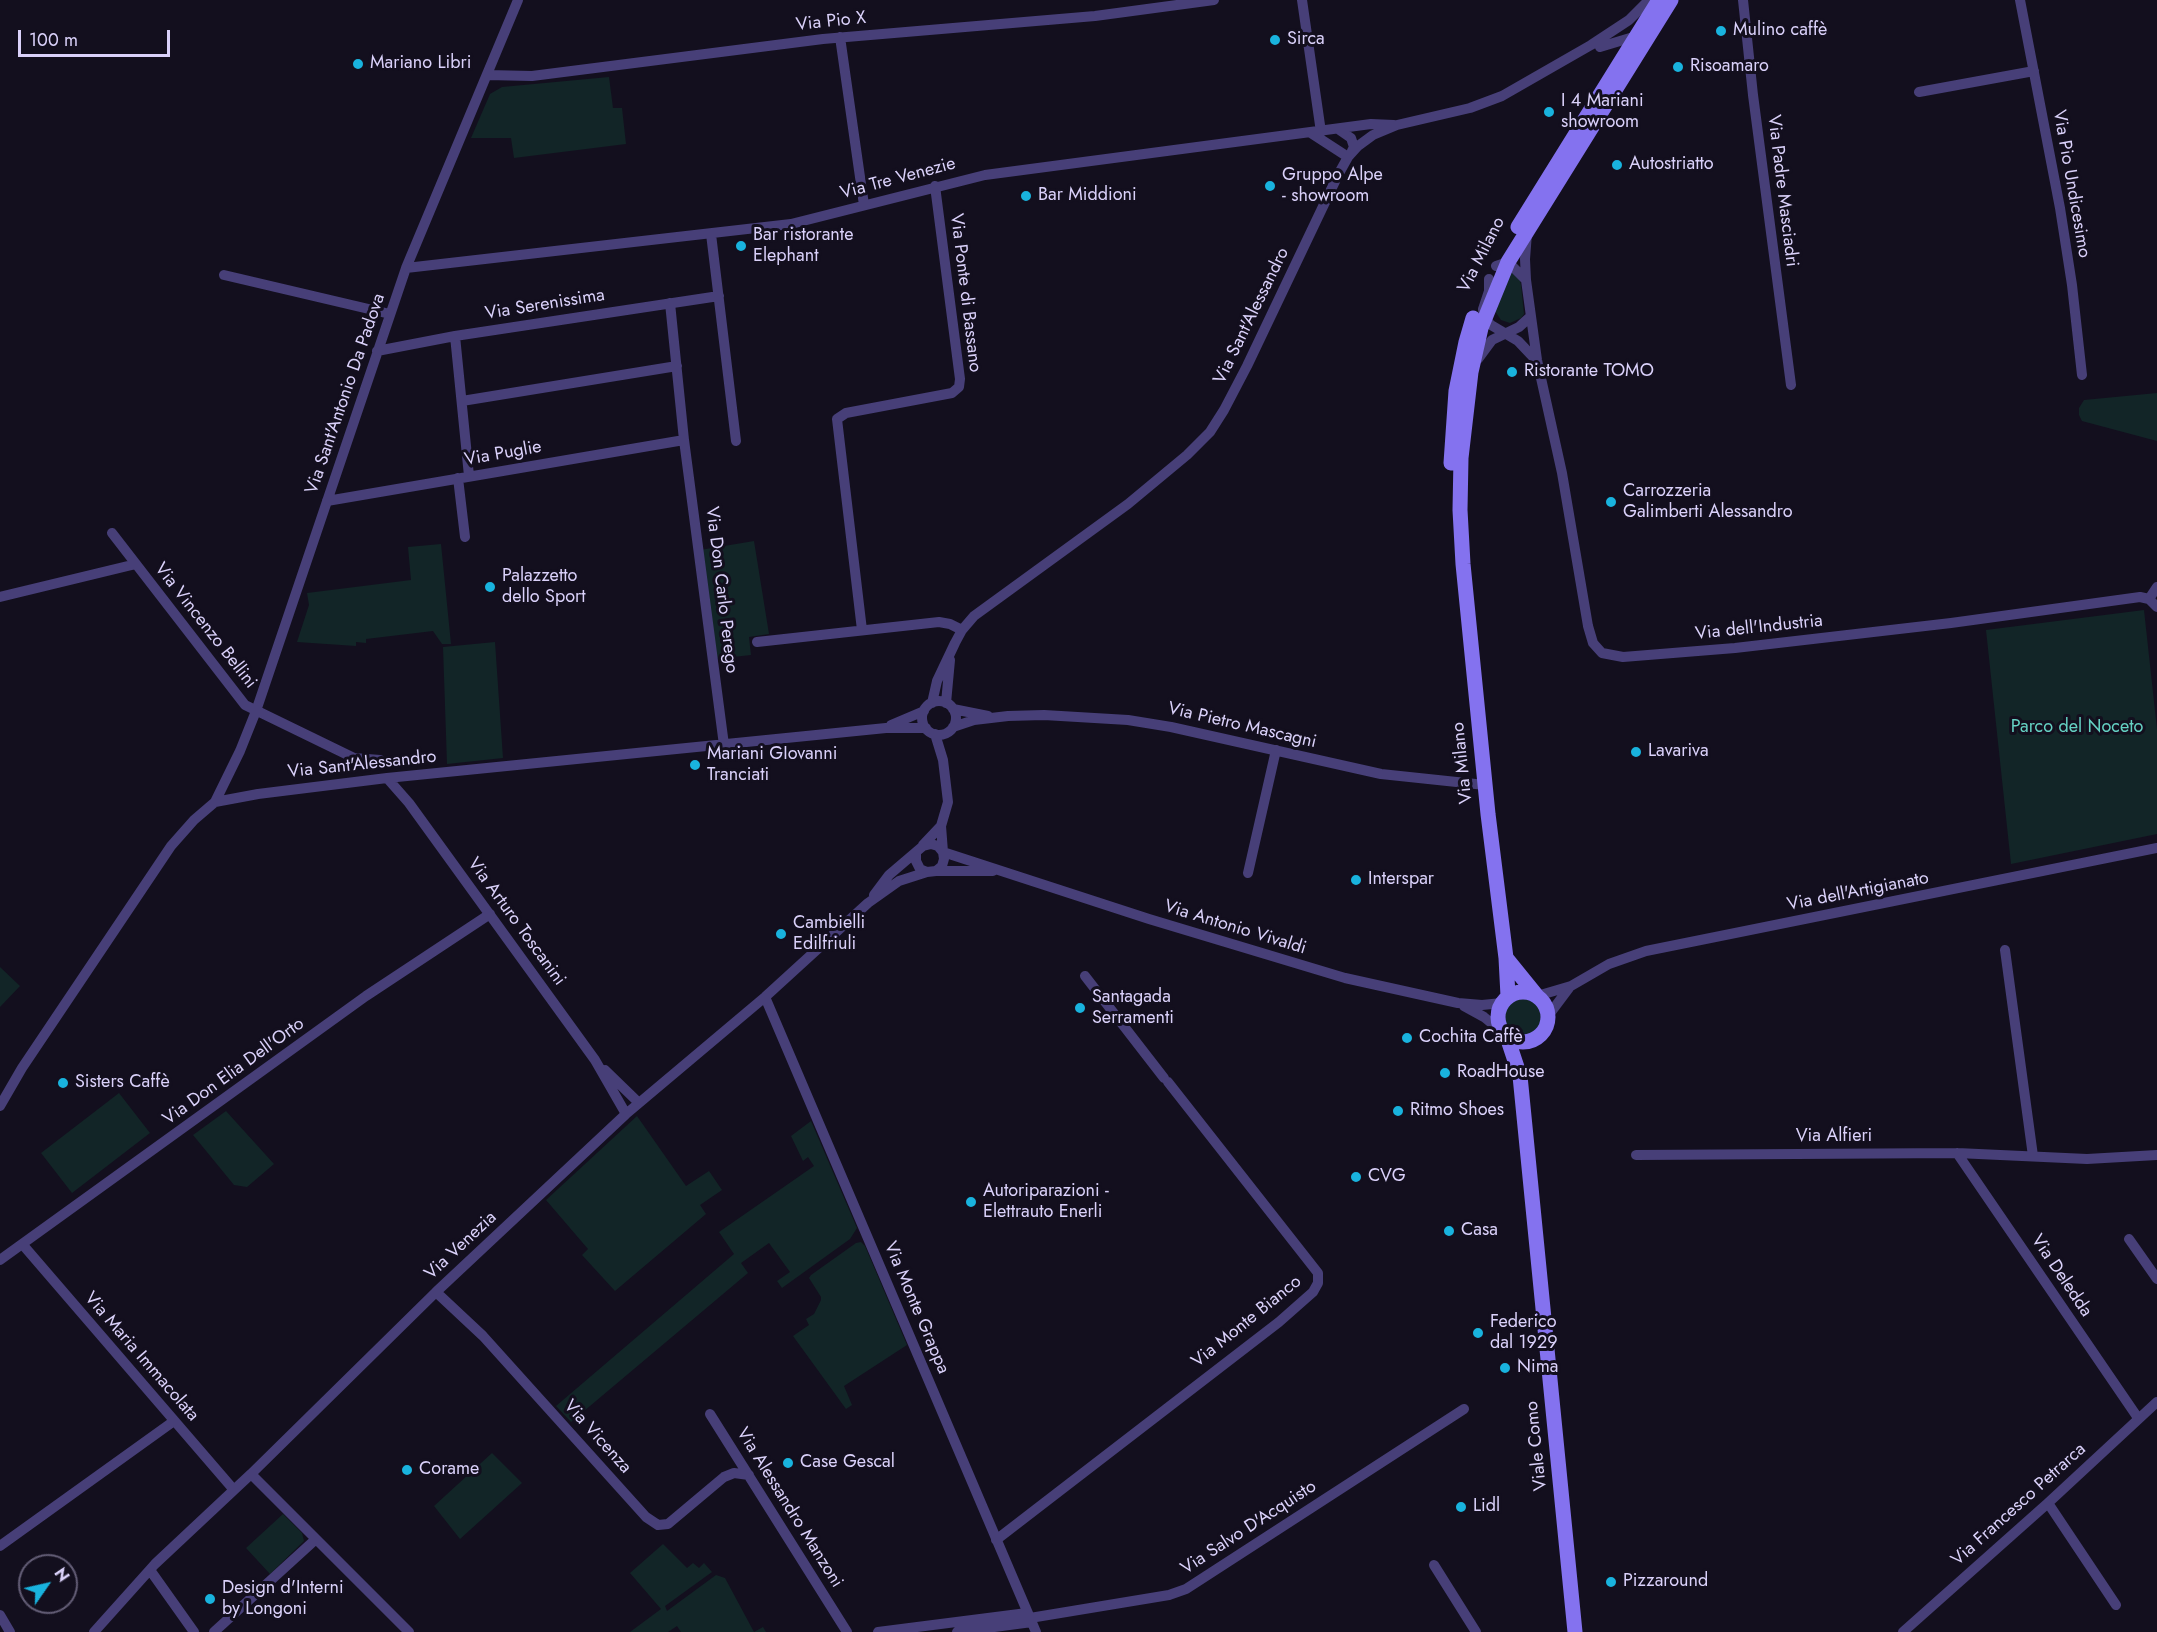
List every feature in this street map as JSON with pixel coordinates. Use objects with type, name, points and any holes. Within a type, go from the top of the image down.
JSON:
[{"type":"main road","name":"Via Milano","points":[[1463,564],[1452,488],[1453,414],[1466,342],[1498,269],[1541,189],[1659,0]]},
{"type":"main road","name":"Via Milano","points":[[1505,999],[1506,958],[1485,785],[1463,564],[1460,510],[1461,458],[1471,372],[1476,344],[1498,269],[1528,230],[1669,0]]},
{"type":"main road","points":[[1506,958],[1547,1009],[1548,1016],[1547,1025],[1527,1056],[1520,1076]]},
{"type":"main road","points":[[1537,996],[1528,992],[1518,992],[1505,999],[1498,1012],[1498,1022],[1504,1034],[1516,1042],[1527,1042],[1537,1038]]},
{"type":"main road","name":"Viale Como","points":[[1504,1034],[1520,1076],[1575,1632]]},
{"type":"street","name":"Via Sant'Antonio Da Padova","points":[[215,802],[240,751],[256,711],[406,268],[518,0]]},
{"type":"street","name":"Via Pio X","points":[[487,75],[532,76],[840,37],[1095,16],[1215,0]]},
{"type":"street","points":[[1302,0],[1316,133],[1350,154],[1353,144],[1351,138],[1338,129]]},
{"type":"street","points":[[1596,46],[1629,20],[1649,0]]},
{"type":"street","points":[[1596,46],[1637,36],[1646,31],[1669,0]]},
{"type":"street","name":"Via Padre Masciadri","points":[[1743,0],[1753,95],[1791,385]]},
{"type":"street","name":"Via Pio Undicesimo","points":[[2020,0],[2067,252],[2082,375]]},
{"type":"street","points":[[840,37],[864,205]]},
{"type":"street","points":[[1596,46],[1611,54],[1619,65]]},
{"type":"street","name":"Via Sant'Alessandro","points":[[886,728],[928,707],[937,681],[955,643],[974,616],[1134,499],[1187,455],[1210,432],[1243,373],[1350,154],[1373,135],[1397,125],[1448,114],[1486,102],[1518,88],[1596,46]]},
{"type":"street","points":[[1919,93],[2034,71]]},
{"type":"street","name":"Via Tre Venezie","points":[[406,268],[802,222],[985,175],[1371,124],[1397,125]]},
{"type":"street","name":"Via Ponte di Bassano","points":[[862,630],[837,419],[846,413],[952,393],[959,387],[960,379],[935,186]]},
{"type":"street","points":[[1528,230],[1525,259],[1526,280],[1537,360]]},
{"type":"street","points":[[711,234],[736,441]]},
{"type":"street","points":[[1526,280],[1498,269],[1483,309],[1484,318],[1521,344],[1537,360]]},
{"type":"street","points":[[224,275],[390,314]]},
{"type":"street","name":"Via Serenissima","points":[[377,351],[455,336],[719,296]]},
{"type":"street","name":"Via Don Carlo Perego","points":[[670,303],[684,440],[724,745]]},
{"type":"street","points":[[1471,372],[1485,346],[1495,338],[1520,327],[1530,317]]},
{"type":"street","points":[[455,336],[462,401],[465,537]]},
{"type":"street","name":"Via dell'Industria","points":[[1537,360],[1562,473],[1589,632],[1596,647],[1606,655],[1623,657],[1723,649],[1951,623],[2134,597],[2153,603]]},
{"type":"street","points":[[462,401],[677,366]]},
{"type":"street","name":"Via Puglie","points":[[327,501],[684,440]]},
{"type":"street","name":"Via Vincenzo Bellini","points":[[112,533],[245,705],[354,758],[380,760]]},
{"type":"street","name":"Via Vincenzo Bellini","points":[[0,597],[136,564]]},
{"type":"street","points":[[2153,603],[2157,587]]},
{"type":"street","points":[[757,642],[942,622],[962,630]]},
{"type":"street","name":"Via Sant'Alessandro","points":[[950,706],[948,672],[955,643]]},
{"type":"street","points":[[940,731],[956,718],[950,706],[941,702],[928,707],[923,720],[940,731],[948,796],[941,826],[944,859],[942,866],[932,872],[920,868],[916,861],[920,849],[931,844],[938,846],[943,852]]},
{"type":"street","name":"Via Pietro Mascagni","points":[[950,706],[991,717]]},
{"type":"street","name":"Via Pietro Mascagni","points":[[940,731],[991,717],[1044,715],[1128,720],[1171,727],[1390,776],[1485,785]]},
{"type":"street","name":"Via Sant'Alessandro","points":[[0,1106],[28,1059],[171,846],[190,823],[215,802],[258,794],[387,778],[886,728],[940,731]]},
{"type":"street","points":[[1248,873],[1276,750]]},
{"type":"street","name":"Via Arturo Toscanini","points":[[406,777],[409,803]]},
{"type":"street","name":"Via Arturo Toscanini","points":[[387,778],[409,803],[595,1060]]},
{"type":"street","name":"Via Venezia","points":[[868,903],[889,875],[920,849],[941,826]]},
{"type":"street","name":"Via dell'Artigianato","points":[[1537,996],[1571,986],[1610,964],[1646,951],[2157,848]]},
{"type":"street","name":"Via Antonio Vivaldi","points":[[943,852],[1149,920],[1345,978],[1458,1003]]},
{"type":"street","name":"Via Venezia","points":[[94,1632],[150,1570],[436,1292],[626,1114],[765,997],[868,903],[899,881],[932,872],[1005,871]]},
{"type":"street","name":"Via Don Elia Dell'Orto","points":[[0,1260],[366,996],[490,914]]},
{"type":"street","points":[[2005,950],[2033,1156]]},
{"type":"street","name":"Via Monte Bianco","points":[[996,1540],[1279,1322],[1313,1292],[1318,1283],[1318,1273],[1085,976]]},
{"type":"street","name":"Via dell'Artigianato","points":[[1548,1016],[1571,986]]},
{"type":"street","name":"Via Monte Grappa","points":[[765,997],[1031,1621]]},
{"type":"street","points":[[1458,1003],[1482,1005],[1505,999]]},
{"type":"street","points":[[1458,1003],[1484,1017],[1504,1034]]},
{"type":"street","points":[[595,1060],[639,1103]]},
{"type":"street","points":[[595,1060],[626,1114]]},
{"type":"street","name":"Via Alfieri","points":[[1636,1155],[1957,1153],[2087,1159],[2157,1155]]},
{"type":"street","name":"Via Deledda","points":[[1957,1153],[2138,1418]]},
{"type":"street","points":[[2129,1239],[2157,1279]]},
{"type":"street","name":"Via Maria Immacolata","points":[[23,1245],[234,1490]]},
{"type":"street","name":"Via Vicenza","points":[[436,1292],[483,1336],[646,1517],[658,1524],[668,1524],[724,1477],[734,1473],[749,1475]]},
{"type":"street","name":"Via Francesco Petrarca","points":[[1903,1632],[2157,1402]]},
{"type":"street","name":"Via Salvo D'Acquisto","points":[[957,1632],[1031,1621],[1169,1595],[1185,1589],[1464,1409]]},
{"type":"street","name":"Via Alessandro Manzoni","points":[[710,1414],[847,1632]]},
{"type":"street","points":[[0,1546],[174,1421]]},
{"type":"street","points":[[251,1474],[409,1632]]},
{"type":"street","points":[[2048,1503],[2116,1605]]},
{"type":"street","points":[[214,1632],[316,1539]]},
{"type":"street","points":[[1434,1565],[1476,1632]]},
{"type":"street","points":[[150,1570],[194,1632]]},
{"type":"street","points":[[0,1615],[10,1632]]},
{"type":"street","name":"Via Alessandro Manzoni","points":[[841,1620],[855,1632]]},
{"type":"street","name":"Via Salvo D'Acquisto","points":[[878,1632],[1031,1621]]},
{"type":"green space","points":[[609,77],[613,108],[622,108],[626,144],[514,158],[511,138],[471,138],[490,94],[502,87]]},
{"type":"green space","points":[[1512,272],[1519,277],[1524,314],[1510,323],[1501,320],[1495,311],[1508,275]]},
{"type":"green space","points":[[2157,393],[2157,441],[2082,421],[2079,415],[2079,408],[2084,400]]},
{"type":"green space","points":[[754,541],[769,634],[749,637],[751,655],[715,659],[700,550]]},
{"type":"green space","points":[[441,544],[451,644],[442,644],[433,631],[366,639],[366,643],[356,642],[356,646],[297,642],[309,605],[307,593],[411,580],[408,547]]},
{"type":"green space","name":"Parco del Noceto","points":[[2144,610],[2157,729],[2157,834],[2011,864],[1986,630]]},
{"type":"green space","points":[[495,642],[503,758],[447,764],[443,647]]},
{"type":"green space","points":[[0,967],[20,986],[0,1007]]},
{"type":"green space","points":[[1523,996],[1538,1002],[1544,1017],[1538,1032],[1523,1038],[1508,1032],[1502,1017],[1508,1002]]},
{"type":"green space","points":[[119,1093],[150,1133],[72,1193],[41,1153]]},
{"type":"green space","points":[[226,1111],[274,1164],[247,1187],[234,1185],[193,1135]]},
{"type":"green space","points":[[637,1116],[686,1186],[709,1171],[722,1190],[700,1205],[706,1214],[615,1291],[582,1255],[588,1249],[546,1200]]},
{"type":"green space","points":[[811,1121],[857,1228],[850,1239],[782,1288],[777,1281],[790,1272],[769,1243],[741,1263],[748,1273],[571,1422],[556,1406],[734,1254],[719,1232],[814,1166],[808,1157],[803,1161],[791,1136]]},
{"type":"green space","points":[[861,1242],[865,1246],[907,1345],[844,1386],[852,1405],[846,1409],[793,1336],[809,1325],[806,1319],[814,1314],[821,1300],[809,1278],[811,1275],[856,1243]]},
{"type":"green space","points":[[492,1453],[522,1483],[460,1539],[434,1506]]},
{"type":"green space","points":[[283,1514],[302,1533],[304,1541],[270,1574],[246,1548]]},
{"type":"green space","points":[[663,1544],[687,1568],[693,1563],[699,1568],[704,1563],[712,1572],[665,1606],[667,1611],[716,1575],[725,1578],[754,1632],[681,1632],[677,1626],[668,1632],[630,1632],[661,1609],[630,1573]]},
{"type":"green space","points":[[763,1627],[766,1632],[754,1632]]},
{"type":"place","name":"Mulino caffè","points":[[1721,31]]},
{"type":"place","name":"Sirca","points":[[1275,40]]},
{"type":"place","name":"Mariano Libri","points":[[358,64]]},
{"type":"place","name":"Risoamaro","points":[[1678,67]]},
{"type":"place","name":"I 4 Mariani showroom","points":[[1549,112]]},
{"type":"place","name":"Autostriatto","points":[[1617,165]]},
{"type":"place","name":"Gruppo Alpe - showroom","points":[[1270,186]]},
{"type":"place","name":"Bar Middioni","points":[[1026,196]]},
{"type":"place","name":"Bar ristorante Elephant","points":[[741,246]]},
{"type":"place","name":"Ristorante TOMO","points":[[1512,372]]},
{"type":"place","name":"Carrozzeria Galimberti Alessandro","points":[[1611,502]]},
{"type":"place","name":"Palazzetto dello Sport","points":[[490,587]]},
{"type":"place","name":"Lavariva","points":[[1636,752]]},
{"type":"place","name":"Mariani GIovanni Tranciati","points":[[695,765]]},
{"type":"place","name":"Interspar","points":[[1356,880]]},
{"type":"place","name":"Cambielli Edilfriuli","points":[[781,934]]},
{"type":"place","name":"Santagada Serramenti","points":[[1080,1008]]},
{"type":"place","name":"Cochita Caffè","points":[[1407,1038]]},
{"type":"place","name":"RoadHouse","points":[[1445,1073]]},
{"type":"place","name":"Sisters Caffè","points":[[63,1083]]},
{"type":"place","name":"Ritmo Shoes","points":[[1398,1111]]},
{"type":"place","name":"CVG","points":[[1356,1177]]},
{"type":"place","name":"Autoriparazioni - Elettrauto Enerli","points":[[971,1202]]},
{"type":"place","name":"Casa","points":[[1449,1231]]},
{"type":"place","name":"Federico dal 1929","points":[[1478,1333]]},
{"type":"place","name":"Nima","points":[[1505,1368]]},
{"type":"place","name":"Case Gescal","points":[[788,1463]]},
{"type":"place","name":"Corame","points":[[407,1470]]},
{"type":"place","name":"Lidl","points":[[1461,1507]]},
{"type":"place","name":"Pizzaround","points":[[1611,1582]]},
{"type":"place","name":"Design d'Interni by Longoni","points":[[210,1599]]}]
